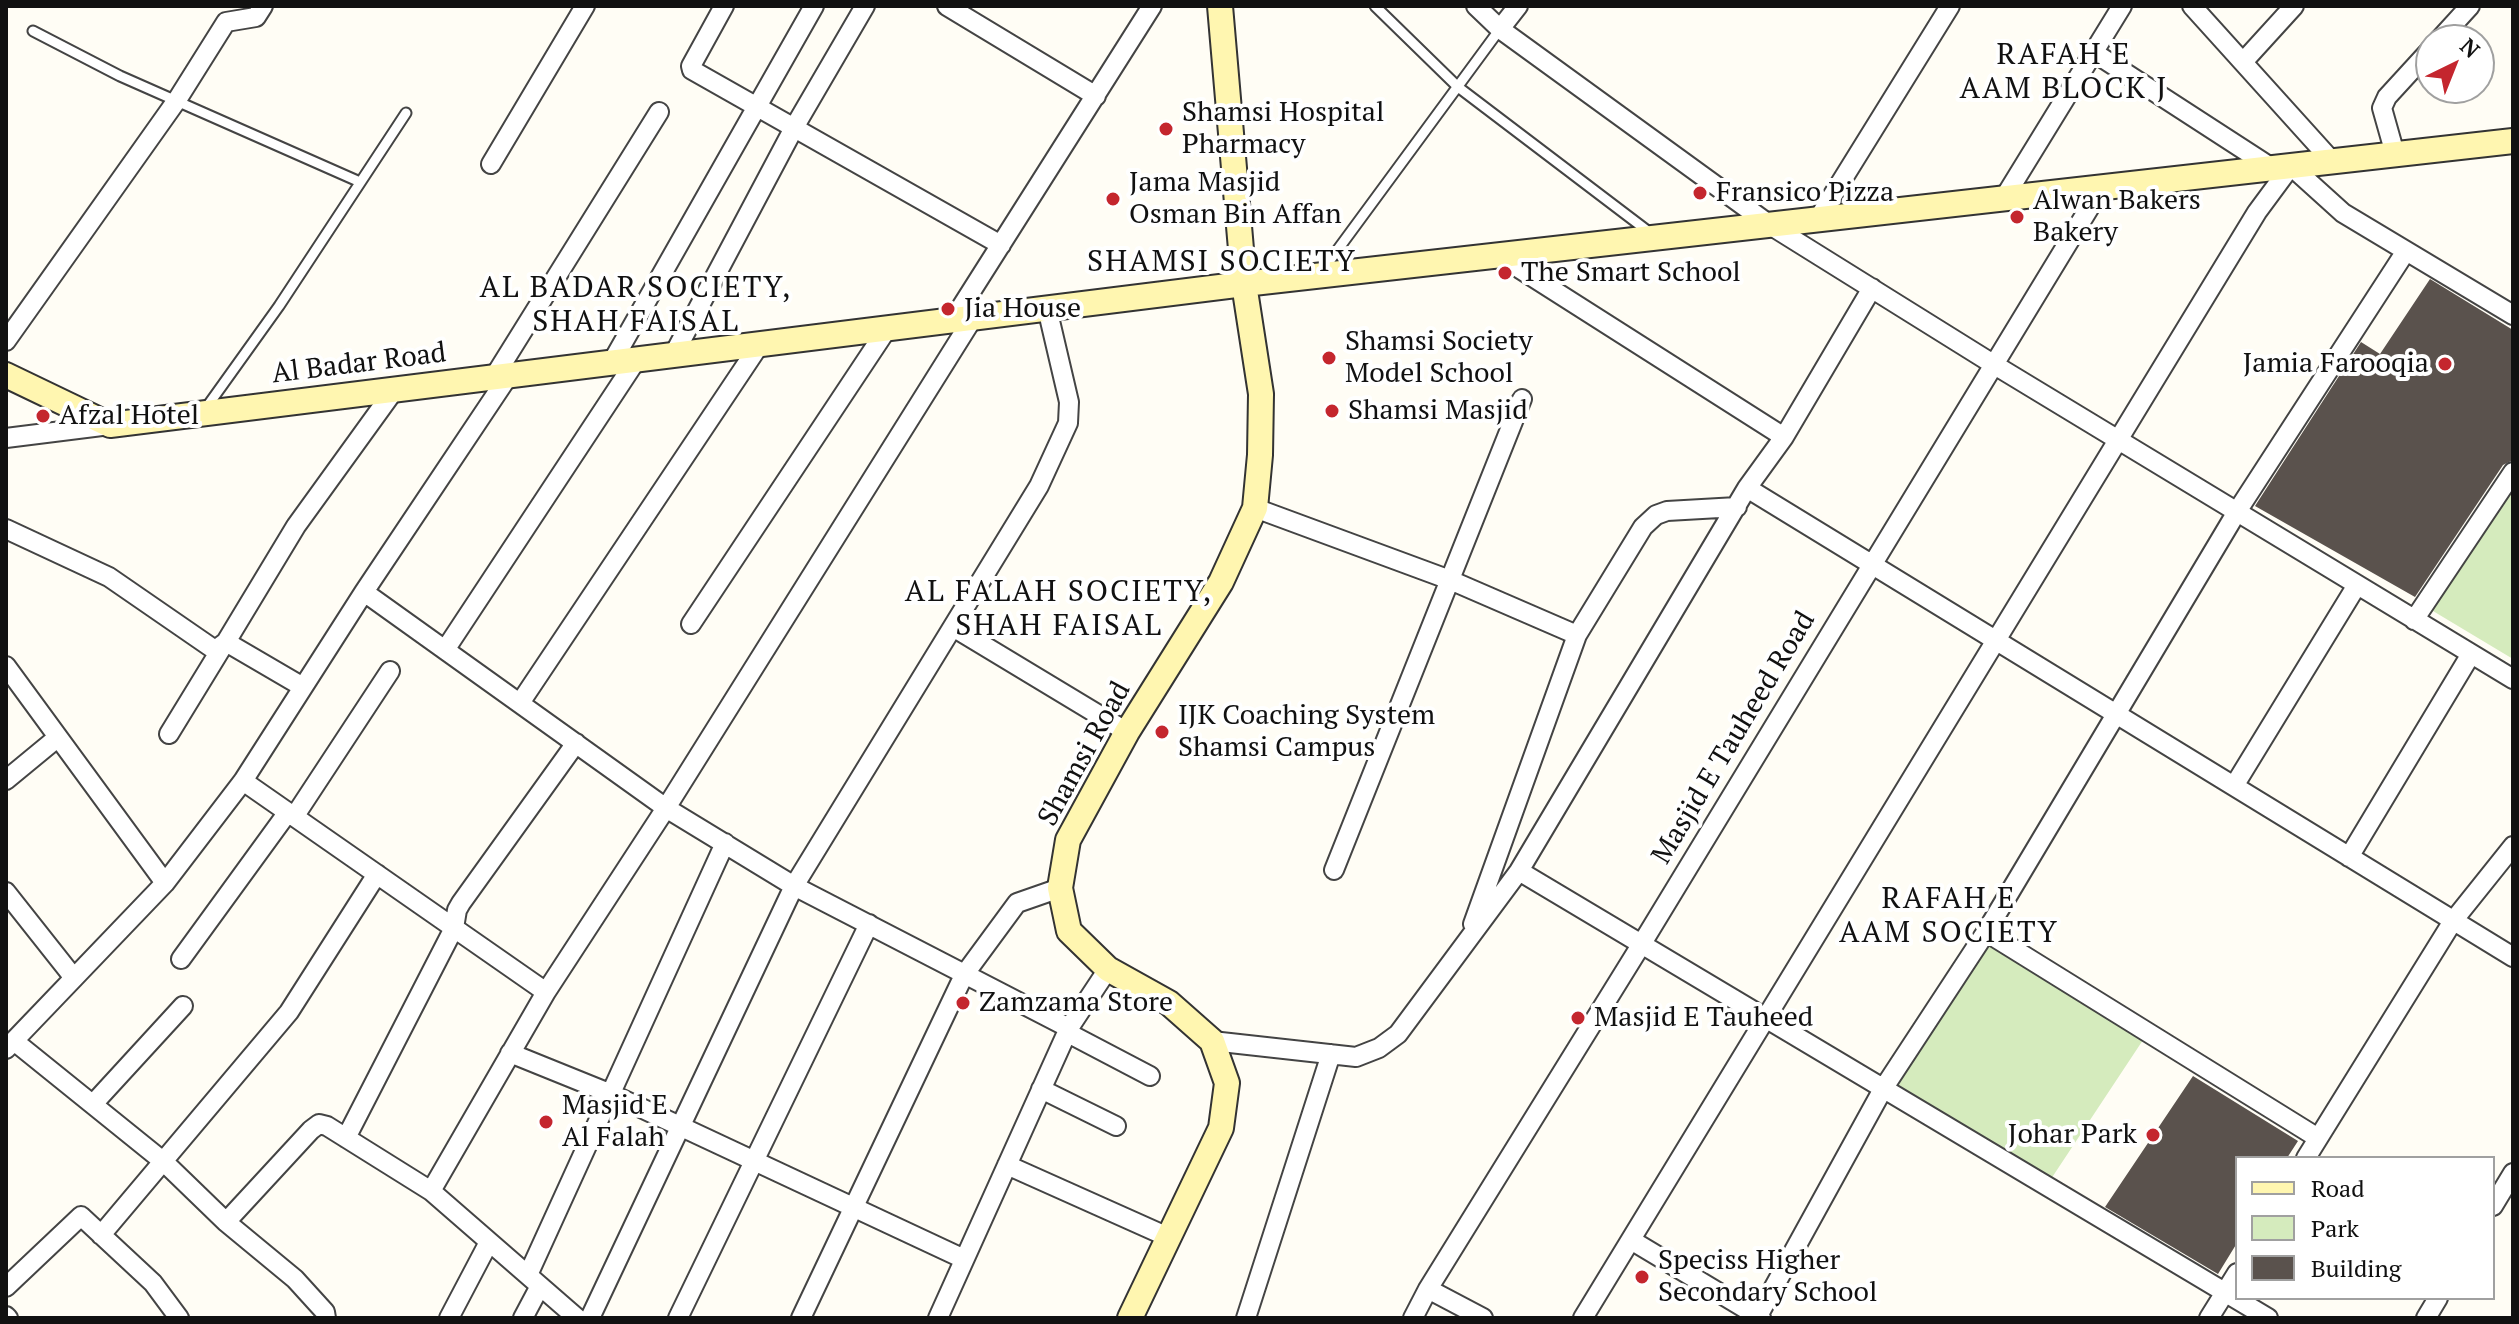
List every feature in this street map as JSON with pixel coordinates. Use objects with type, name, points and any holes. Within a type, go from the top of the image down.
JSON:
[{"type":"street","points":[[6,341],[177,100],[226,22],[256,17],[263,6]]},
{"type":"street","points":[[491,164],[585,6]]},
{"type":"street","points":[[724,6],[691,66],[692,70],[1001,245]]},
{"type":"street","points":[[612,362],[814,6]]},
{"type":"street","points":[[674,354],[795,126],[865,6]]},
{"type":"street","points":[[947,6],[1096,96]]},
{"type":"street","points":[[431,1191],[546,992],[666,808],[963,319],[1001,245],[1152,6]]},
{"type":"street","name":"Shamsi Road","points":[[1130,1318],[1221,1128],[1227,1083],[1212,1041],[1169,1003],[1108,969],[1069,931],[1060,888],[1068,840],[1127,732],[1221,582],[1255,508],[1261,394],[1244,284],[1220,6]]},
{"type":"street","points":[[1476,6],[1500,29],[1770,225],[2513,679]]},
{"type":"street","points":[[1500,29],[1518,6]]},
{"type":"street","points":[[1818,219],[1950,6]]},
{"type":"street","points":[[2004,198],[2122,6]]},
{"type":"street","points":[[2192,6],[2332,161]]},
{"type":"street","points":[[2243,62],[2294,6]]},
{"type":"street","points":[[2454,24],[2470,6]]},
{"type":"street","points":[[2093,52],[2282,167],[2343,213],[2513,315]]},
{"type":"street","points":[[2395,154],[2382,108],[2387,97],[2415,66]]},
{"type":"street","points":[[326,1318],[325,1312],[295,1279],[226,1222],[164,1162],[94,1103],[10,1045],[165,883],[243,781],[502,376],[659,112]]},
{"type":"street","name":"Al Badar Road","points":[[6,438],[1244,284],[2513,141]]},
{"type":"street","points":[[1583,1318],[2282,167]]},
{"type":"street","name":"Masjid E Tauheed Road","points":[[1413,1318],[2102,187]]},
{"type":"street","points":[[1631,1240],[1760,1317],[1883,1089],[1986,932],[2238,510],[2406,251]]},
{"type":"street","points":[[1498,255],[1784,437]]},
{"type":"street","points":[[1212,1041],[1356,1057],[1379,1048],[1398,1034],[1519,871],[1747,488],[1784,437],[1872,288]]},
{"type":"street","points":[[590,1318],[794,886],[1039,486],[1068,423],[1069,402],[1047,308]]},
{"type":"street","points":[[691,624],[887,329]]},
{"type":"street","points":[[520,703],[760,344]]},
{"type":"street","points":[[445,650],[637,359]]},
{"type":"street","points":[[6,375],[110,425]]},
{"type":"street","points":[[169,734],[296,526],[395,389]]},
{"type":"street","points":[[1334,870],[1522,399]]},
{"type":"street","points":[[2414,620],[2513,472]]},
{"type":"street","points":[[1747,488],[2513,957]]},
{"type":"street","points":[[1466,942],[1577,635],[1643,527],[1656,515],[1667,511],[1737,507]]},
{"type":"street","points":[[1255,508],[1450,580],[1577,635]]},
{"type":"street","points":[[6,529],[109,577],[212,648],[223,645]]},
{"type":"street","points":[[2234,786],[2357,585]]},
{"type":"street","points":[[364,592],[666,808],[794,886],[1150,1076]]},
{"type":"street","points":[[953,627],[1127,732]]},
{"type":"street","points":[[223,645],[303,687]]},
{"type":"street","points":[[2349,857],[2471,654]]},
{"type":"street","points":[[6,666],[165,883]]},
{"type":"street","points":[[181,959],[291,815],[390,671]]},
{"type":"street","points":[[6,780],[57,738]]},
{"type":"street","points":[[346,1138],[454,928],[461,903],[576,743]]},
{"type":"street","points":[[243,781],[546,992]]},
{"type":"street","points":[[523,1318],[534,1280],[609,1093],[725,843]]},
{"type":"street","points":[[2307,1156],[2453,921],[2513,846]]},
{"type":"street","points":[[1519,871],[2235,1299]]},
{"type":"street","points":[[101,1235],[289,1012],[377,874]]},
{"type":"street","points":[[801,1318],[964,975],[1017,903],[1060,888]]},
{"type":"street","points":[[6,892],[74,978]]},
{"type":"street","points":[[678,1318],[869,924]]},
{"type":"street","points":[[1986,932],[2318,1138]]},
{"type":"street","points":[[938,1318],[1068,1031],[1108,969]]},
{"type":"street","points":[[94,1103],[183,1006]]},
{"type":"street","points":[[510,1053],[609,1093],[964,1259]]},
{"type":"street","points":[[1246,1318],[1331,1054]]},
{"type":"street","points":[[1041,1089],[1116,1126]]},
{"type":"street","points":[[226,1222],[319,1124],[327,1126],[431,1191],[577,1318]]},
{"type":"street","points":[[1007,1165],[1168,1237]]},
{"type":"street","points":[[2495,1203],[2513,1173]]},
{"type":"street","points":[[6,1287],[81,1216],[153,1283],[179,1318]]},
{"type":"street","points":[[449,1318],[489,1242]]},
{"type":"street","points":[[2209,1318],[2235,1276]]},
{"type":"street","points":[[1428,1289],[1483,1318]]},
{"type":"street","points":[[2237,1300],[2268,1318]]},
{"type":"street","points":[[2426,1318],[2437,1300]]},
{"type":"lane","points":[[1375,6],[1458,87],[1656,238]]},
{"type":"lane","points":[[1319,276],[1500,29]]},
{"type":"lane","points":[[33,31],[120,76],[360,182]]},
{"type":"lane","points":[[202,414],[279,306],[406,113]]},
{"type":"green space","points":[[2513,480],[2513,659],[2423,605]]},
{"type":"green space","points":[[1988,938],[2143,1040],[2049,1182],[1892,1091]]},
{"type":"building","points":[[2430,279],[2513,330],[2513,460],[2503,465],[2415,597],[2255,506],[2361,342],[2380,354]]},
{"type":"building","points":[[2193,1076],[2298,1141],[2288,1156],[2235,1156],[2235,1246],[2218,1274],[2105,1207]]},
{"type":"place","name":"Shamsi Hospital Pharmacy","points":[[1166,129]]},
{"type":"place","name":"Fransico Pizza","points":[[1700,193]]},
{"type":"place","name":"Jama Masjid Osman Bin Affan","points":[[1113,199]]},
{"type":"place","name":"Alwan Bakers Bakery","points":[[2017,217]]},
{"type":"place","name":"The Smart School","points":[[1505,273]]},
{"type":"place","name":"Jia House","points":[[948,309]]},
{"type":"place","name":"Shamsi Society Model School","points":[[1329,358]]},
{"type":"place","name":"Jamia Farooqia","points":[[2445,364]]},
{"type":"place","name":"Shamsi Masjid","points":[[1332,411]]},
{"type":"place","name":"Afzal Hotel","points":[[43,416]]},
{"type":"place","name":"IJK Coaching System Shamsi Campus","points":[[1162,732]]},
{"type":"place","name":"Zamzama Store","points":[[963,1003]]},
{"type":"place","name":"Masjid E Tauheed","points":[[1578,1018]]},
{"type":"place","name":"Masjid E Al Falah","points":[[546,1122]]},
{"type":"place","name":"Johar Park","points":[[2153,1135]]},
{"type":"place","name":"Speciss Higher Secondary School","points":[[1642,1277]]},
{"type":"district","name":"RAFAH E AAM BLOCK J","points":[[2064,72]]},
{"type":"district","name":"SHAMSI SOCIETY","points":[[1222,262]]},
{"type":"district","name":"AL BADAR SOCIETY, SHAH FAISAL","points":[[636,305]]},
{"type":"district","name":"AL FALAH SOCIETY, SHAH FAISAL","points":[[1059,609]]},
{"type":"district","name":"RAFAH E AAM SOCIETY","points":[[1949,916]]}]
